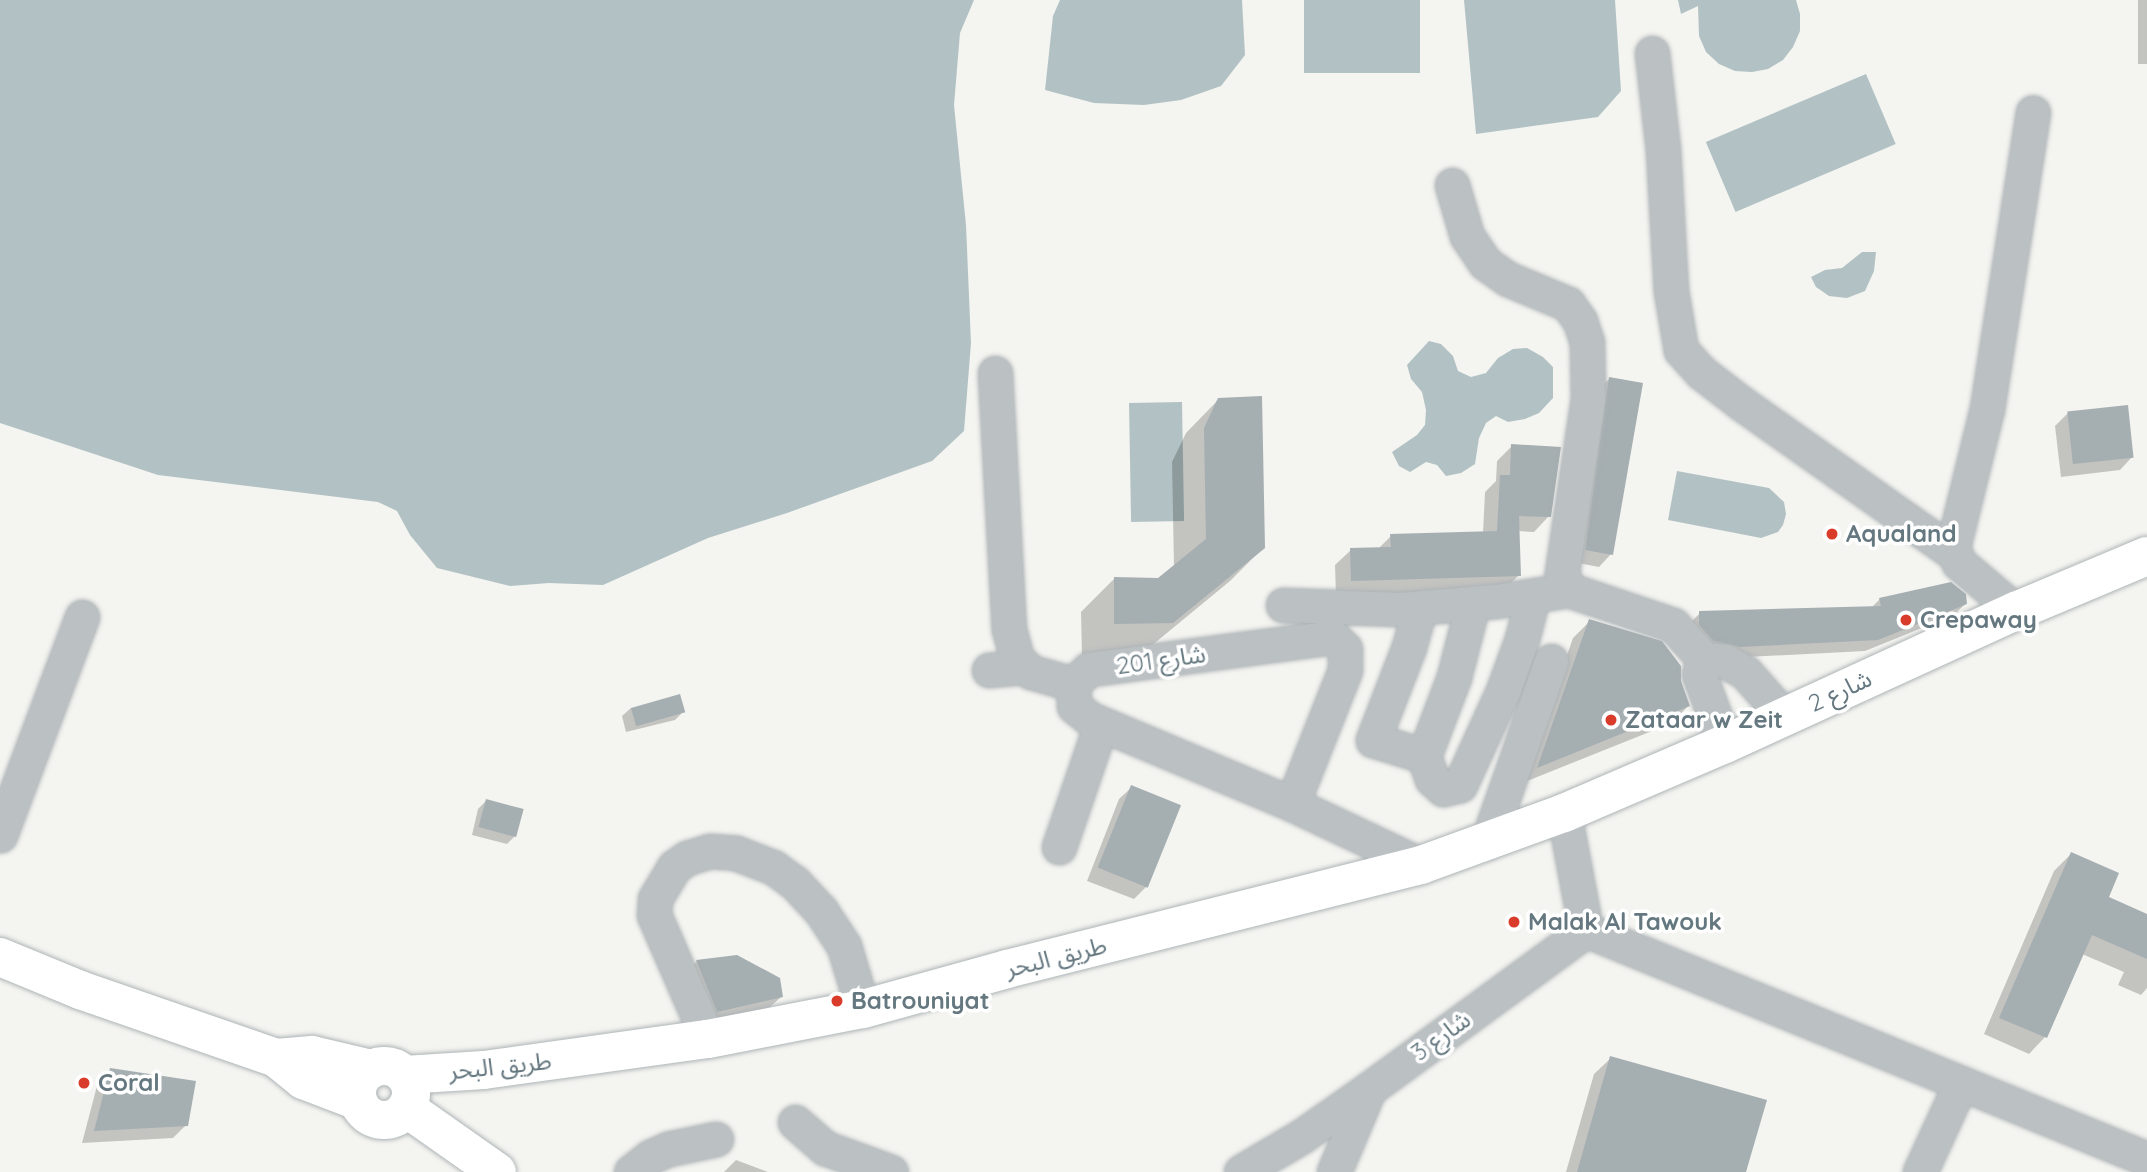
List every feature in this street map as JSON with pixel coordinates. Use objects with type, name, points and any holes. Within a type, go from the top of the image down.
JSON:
[{"type":"main road","name":"شارع 2","points":[[1454,854],[1563,813],[1725,744],[2016,611],[2147,556]]},
{"type":"main road","name":"طريق البحر","points":[[0,957],[80,990],[276,1058],[303,1080],[385,1088],[484,1070],[708,1039],[863,1009],[1007,969],[1454,854]]},
{"type":"main road","points":[[385,1088],[497,1172]]},
{"type":"street","points":[[1652,53],[1662,149],[1671,291],[1681,350],[1702,373],[1741,403],[1954,553],[1959,564],[2016,611]]},
{"type":"street","points":[[1954,553],[1987,409],[2033,113]]},
{"type":"street","points":[[1452,185],[1468,236],[1485,263],[1508,279],[1568,304],[1580,321],[1587,342],[1588,398],[1562,574],[1569,590]]},
{"type":"street","points":[[995,373],[1009,629],[1017,659],[1031,672],[1073,684],[1074,706],[1101,724],[1292,804],[1454,854],[1551,661]]},
{"type":"street","points":[[1283,605],[1369,609],[1420,608],[1569,590],[1673,625],[1704,659],[1725,661],[1745,672],[1785,717]]},
{"type":"street","points":[[1473,603],[1454,677],[1424,757],[1432,779],[1443,789],[1460,785],[1480,746],[1522,639],[1532,596]]},
{"type":"street","points":[[1420,608],[1409,648],[1373,740],[1424,757]]},
{"type":"street","points":[[0,835],[82,617]]},
{"type":"street","name":"شارع 201","points":[[1073,684],[1089,669],[1333,637],[1345,649],[1345,670],[1292,804]]},
{"type":"street","points":[[1704,659],[1699,674],[1725,744]]},
{"type":"street","points":[[989,670],[1024,667]]},
{"type":"street","points":[[1059,848],[1101,724]]},
{"type":"street","points":[[1563,813],[1586,930],[2147,1159]]},
{"type":"street","points":[[708,1039],[654,915],[654,899],[674,867],[687,858],[710,851],[736,853],[773,867],[794,882],[821,911],[844,946],[863,1009]]},
{"type":"street","name":"شارع 3","points":[[1241,1172],[1302,1136],[1586,930]]},
{"type":"street","points":[[1920,1172],[1961,1083]]},
{"type":"street","points":[[1334,1172],[1369,1089]]},
{"type":"street","points":[[795,1122],[825,1148],[891,1172]]},
{"type":"street","points":[[631,1172],[650,1157],[667,1149],[716,1139]]},
{"type":"shaded area","points":[[0,0],[974,0],[960,33],[954,105],[966,225],[971,343],[964,431],[932,461],[708,538],[603,585],[549,583],[510,586],[437,568],[410,535],[397,511],[378,502],[158,475],[0,423]]},
{"type":"shaded area","points":[[1060,0],[1242,0],[1245,55],[1221,86],[1181,100],[1144,105],[1094,103],[1045,90],[1053,16]]},
{"type":"shaded area","points":[[1304,0],[1420,0],[1420,73],[1304,73]]},
{"type":"shaded area","points":[[1464,0],[1615,0],[1621,91],[1598,117],[1476,134]]},
{"type":"shaded area","points":[[1678,0],[1796,0],[1800,14],[1800,31],[1783,60],[1768,69],[1735,71],[1719,64],[1706,52],[1699,36],[1698,6],[1681,14]]},
{"type":"shaded area","points":[[1866,74],[1896,144],[1736,212],[1706,142]]},
{"type":"shaded area","points":[[1862,252],[1876,252],[1874,271],[1865,291],[1847,298],[1829,296],[1816,287],[1811,277],[1825,270],[1842,268]]},
{"type":"shaded area","points":[[1429,341],[1441,344],[1453,356],[1458,371],[1471,377],[1486,373],[1498,358],[1513,349],[1527,348],[1543,357],[1553,367],[1553,398],[1539,413],[1525,419],[1508,422],[1496,416],[1486,423],[1479,438],[1475,464],[1461,473],[1446,476],[1437,465],[1426,462],[1410,472],[1399,466],[1392,452],[1417,435],[1425,425],[1426,410],[1422,392],[1411,379],[1407,365]]},
{"type":"shaded area","points":[[1182,402],[1184,521],[1131,522],[1129,403]]},
{"type":"shaded area","points":[[1677,471],[1769,488],[1784,502],[1786,514],[1783,525],[1778,532],[1761,538],[1668,520]]},
{"type":"building","points":[[1609,377],[1643,383],[1613,555],[1585,550]]},
{"type":"building","points":[[1262,396],[1265,548],[1173,623],[1114,624],[1114,577],[1158,578],[1206,539],[1204,428],[1218,398]]},
{"type":"building","points":[[2128,405],[2134,458],[2073,464],[2067,411]]},
{"type":"building","points":[[1511,444],[1561,447],[1551,517],[1519,516],[1521,576],[1351,581],[1350,548],[1391,547],[1390,534],[1497,531],[1500,475],[1510,475]]},
{"type":"building","points":[[1951,582],[1966,594],[1967,604],[1878,640],[1740,647],[1713,641],[1699,625],[1699,611],[1881,606],[1879,598]]},
{"type":"building","points":[[1589,619],[1662,641],[1681,666],[1681,681],[1690,706],[1537,768]]},
{"type":"building","points":[[680,694],[685,712],[636,726],[631,708]]},
{"type":"building","points":[[1131,785],[1181,805],[1148,888],[1098,868]]},
{"type":"building","points":[[486,799],[524,809],[516,837],[478,827]]},
{"type":"building","points":[[2071,852],[2119,873],[2109,897],[2147,914],[2147,959],[2092,935],[2047,1038],[1999,1018]]},
{"type":"building","points":[[737,955],[780,978],[783,997],[717,1012],[696,960]]},
{"type":"building","points":[[1610,1056],[1767,1100],[1746,1172],[1577,1172]]},
{"type":"building","points":[[110,1068],[196,1081],[188,1126],[94,1131]]},
{"type":"place","name":"Aqualand","points":[[1832,534]]},
{"type":"place","name":"Crepaway","points":[[1906,620]]},
{"type":"place","name":"Zataar w Zeit","points":[[1611,720]]},
{"type":"place","name":"Malak Al Tawouk","points":[[1514,922]]},
{"type":"place","name":"Batrouniyat","points":[[837,1001]]},
{"type":"place","name":"Coral","points":[[84,1083]]}]
